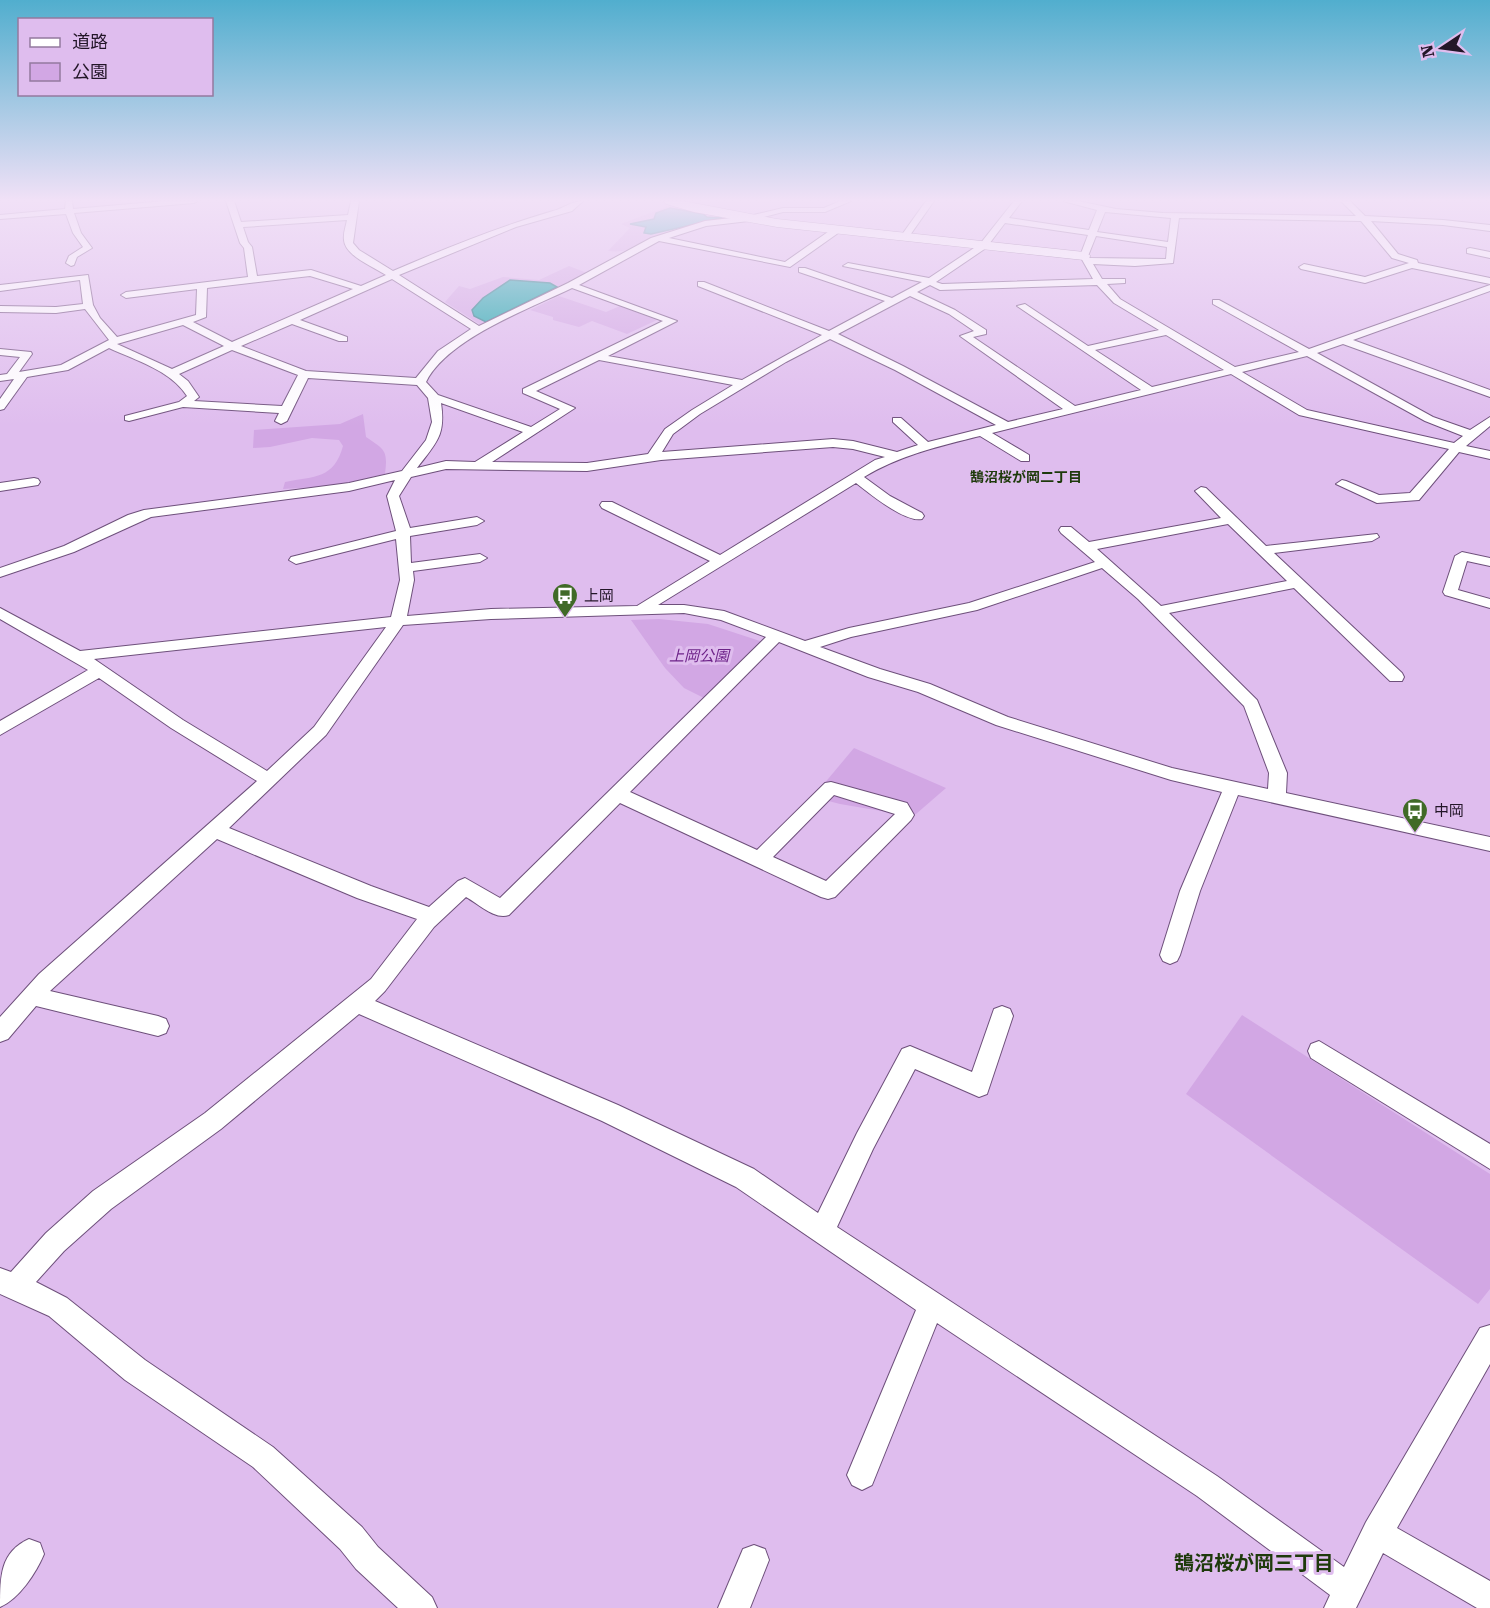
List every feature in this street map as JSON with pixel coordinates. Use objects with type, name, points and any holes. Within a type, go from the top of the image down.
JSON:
[{"type":"street","points":[[126,295],[282,276]]},
{"type":"street","points":[[320,276],[360,289]]},
{"type":"street","points":[[172,373],[389,276]]},
{"type":"street","points":[[393,276],[478,330]]},
{"type":"street","points":[[420,382],[442,353],[478,330],[588,276]]},
{"type":"street","points":[[820,276],[892,301]]},
{"type":"street","points":[[899,276],[930,282],[940,287],[1122,281]]},
{"type":"street","points":[[652,458],[669,432],[682,421],[782,360],[939,276]]},
{"type":"street","points":[[1096,276],[1117,301],[1303,413],[1490,455]]},
{"type":"street","points":[[1346,276],[1365,280],[1377,276]]},
{"type":"street","points":[[1466,276],[1490,281]]},
{"type":"street","points":[[0,288],[85,277],[83,295],[111,343],[172,373],[184,383],[193,397],[183,404]]},
{"type":"street","points":[[700,284],[831,335],[1008,426]]},
{"type":"street","points":[[480,464],[569,408],[527,391],[672,321],[571,285]]},
{"type":"street","points":[[11,377],[64,368],[111,343],[201,317],[202,286]]},
{"type":"street","points":[[642,609],[856,477],[896,456],[926,446],[1310,352],[1490,288]]},
{"type":"street","points":[[910,292],[952,312],[982,332],[965,336],[1074,411]]},
{"type":"street","points":[[1216,302],[1429,419],[1472,435]]},
{"type":"street","points":[[0,309],[56,310],[88,306]]},
{"type":"street","points":[[1022,306],[1151,392]]},
{"type":"street","points":[[291,320],[343,339]]},
{"type":"street","points":[[184,322],[232,347],[304,374],[420,382],[434,397],[531,431]]},
{"type":"street","points":[[1087,349],[1166,332]]},
{"type":"street","points":[[1343,340],[1490,394]]},
{"type":"street","points":[[0,351],[27,354],[11,377],[0,407]]},
{"type":"street","points":[[597,357],[742,383]]},
{"type":"street","points":[[280,422],[304,374]]},
{"type":"street","points":[[0,1032],[55,972],[215,830],[320,731],[398,621],[407,589],[401,517],[393,496],[395,489],[437,430],[434,397]]},
{"type":"street","points":[[129,418],[183,404],[285,410]]},
{"type":"street","points":[[897,420],[926,446]]},
{"type":"street","points":[[1342,484],[1377,499],[1414,497],[1457,447],[1490,420]]},
{"type":"street","points":[[982,433],[1025,458]]},
{"type":"street","points":[[0,573],[69,549],[133,518],[149,513],[349,487],[446,465],[586,467],[652,458],[833,443],[853,445],[896,456]]},
{"type":"street","points":[[856,477],[885,499],[917,516]]},
{"type":"street","points":[[0,487],[34,482]]},
{"type":"street","points":[[1201,491],[1396,677]]},
{"type":"street","points":[[607,505],[722,561]]},
{"type":"street","points":[[1086,547],[1232,520]]},
{"type":"street","points":[[296,560],[403,533],[477,521]]},
{"type":"street","points":[[1066,530],[1143,596],[1251,704],[1278,773],[1277,796]]},
{"type":"street","points":[[1264,550],[1372,537]]},
{"type":"street","points":[[1490,562],[1462,556],[1450,592],[1490,604]]},
{"type":"street","points":[[405,568],[480,558]]},
{"type":"street","points":[[805,646],[849,633],[972,606],[1106,563]]},
{"type":"street","points":[[1156,611],[1298,583]]},
{"type":"street","points":[[78,656],[398,621],[491,614],[684,609],[714,614],[1034,731],[1171,774],[1490,844]]},
{"type":"street","points":[[0,613],[78,656],[177,724],[269,780]]},
{"type":"street","points":[[421,1608],[263,1457],[135,1370],[58,1307],[8,1283],[102,1200],[226,1111],[378,985],[433,917],[465,886],[502,909],[776,636]]},
{"type":"street","points":[[0,729],[98,671]]},
{"type":"street","points":[[1170,955],[1194,881],[1233,786]]},
{"type":"street","points":[[618,794],[759,860],[828,891],[904,815],[901,808],[831,788],[759,860]]},
{"type":"street","points":[[215,830],[364,892],[433,917]]},
{"type":"street","points":[[32,996],[158,1026]]},
{"type":"street","points":[[357,1003],[610,1113],[745,1178],[822,1232],[1207,1486],[1344,1599],[1377,1533],[1490,1338]]},
{"type":"street","points":[[822,1232],[865,1141],[910,1056],[979,1086],[1002,1016]]},
{"type":"street","points":[[1319,1051],[1490,1158]]},
{"type":"street","points":[[862,1475],[932,1304]]},
{"type":"street","points":[[1377,1533],[1490,1598]]},
{"type":"street","points":[[0,1591],[29,1554]]},
{"type":"street","points":[[734,1608],[754,1560]]},
{"type":"green space","points":[[547,276],[581,276],[481,325],[445,302],[459,286],[470,289],[503,277],[539,280]]},
{"type":"green space","points":[[559,296],[606,312],[620,306],[657,320],[627,334],[592,321],[579,327],[553,320],[553,317],[530,310]]},
{"type":"green space","points":[[363,414],[366,437],[384,451],[385,474],[333,486],[283,489],[285,482],[314,477],[329,470],[339,457],[343,446],[339,440],[312,438],[270,447],[253,448],[254,430],[340,424]]},
{"type":"green space","name":"上岡公園","points":[[659,619],[708,624],[763,642],[704,698],[684,688],[665,668],[631,620]]},
{"type":"green space","points":[[854,748],[946,788],[916,814],[905,815],[813,797]]},
{"type":"green space","points":[[1242,1015],[1490,1174],[1490,1289],[1478,1304],[1186,1094]]},
{"type":"shaded area","points":[[510,280],[550,283],[557,287],[486,322],[474,316],[472,310],[483,298]]},
{"type":"place","name":"上岡","points":[[565,619]]},
{"type":"place","name":"中岡","points":[[1415,834]]},
{"type":"district","name":"鵠沼桜が岡二丁目","points":[[1026,477]]},
{"type":"district","name":"鵠沼桜が岡三丁目","points":[[1254,1563]]}]
